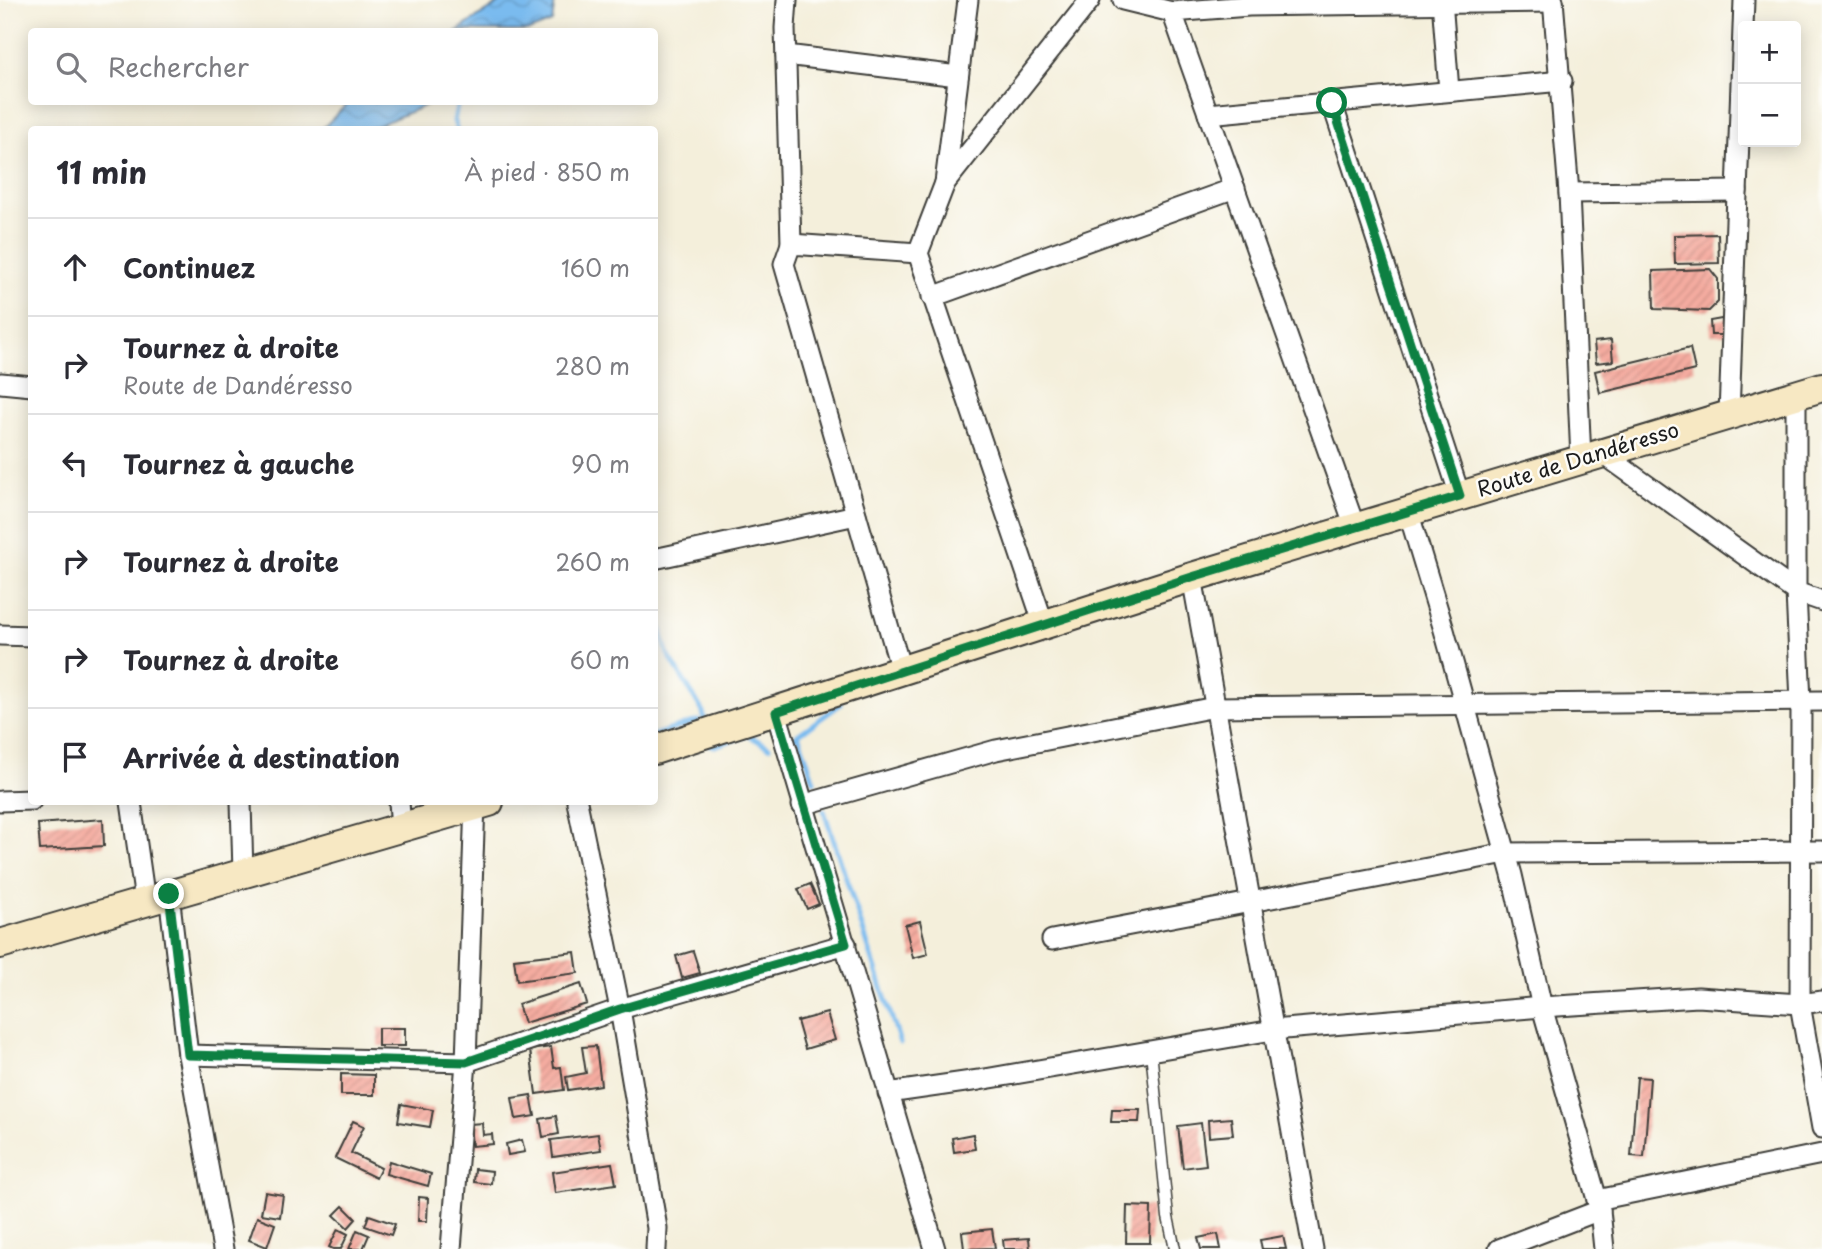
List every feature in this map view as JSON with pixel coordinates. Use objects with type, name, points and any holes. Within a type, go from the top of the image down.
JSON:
[{"type":"street","points":[[787,0],[791,244],[784,264],[901,670]]},
{"type":"street","points":[[968,0],[946,183],[918,253],[1044,625]]},
{"type":"street","points":[[946,183],[1090,0]]},
{"type":"street","points":[[1123,0],[1172,12],[1250,3],[1553,1],[1562,80],[1591,456],[1796,592],[1822,601]]},
{"type":"street","points":[[1728,415],[1744,0]]},
{"type":"street","points":[[1442,2],[1450,91]]},
{"type":"street","points":[[1172,12],[1355,527]]},
{"type":"street","points":[[786,55],[958,76]]},
{"type":"street","points":[[1208,114],[1562,80]]},
{"type":"street","points":[[1332,103],[1460,496]]},
{"type":"street","points":[[932,297],[1235,188]]},
{"type":"street","points":[[1569,193],[1737,191]]},
{"type":"street","points":[[791,244],[918,253]]},
{"type":"street","points":[[0,384],[28,386]]},
{"type":"street","points":[[1809,391],[1796,592],[1801,702],[1800,1004],[1822,1128]]},
{"type":"street","name":"Route de Dandéresso","points":[[658,749],[1192,577],[1809,391]]},
{"type":"street","points":[[1408,511],[1506,853],[1542,1007],[1598,1205],[1604,1249]]},
{"type":"street","points":[[658,558],[856,514]]},
{"type":"street","points":[[1192,577],[1313,1249]]},
{"type":"street","points":[[0,635],[28,636]]},
{"type":"street","points":[[803,805],[996,750],[1215,707],[1822,701]]},
{"type":"street","points":[[776,712],[936,1249]]},
{"type":"street","points":[[0,801],[28,800]]},
{"type":"street","points":[[132,805],[157,897],[223,1249]]},
{"type":"street","points":[[241,805],[243,873]]},
{"type":"street","points":[[0,944],[243,873],[400,815],[467,805]]},
{"type":"street","points":[[451,1249],[466,1062],[480,805]]},
{"type":"street","points":[[578,805],[620,1009],[657,1228],[656,1249]]},
{"type":"street","points":[[1052,940],[1506,853],[1822,851]]},
{"type":"street","points":[[188,1055],[466,1062],[620,1009],[846,944]]},
{"type":"street","points":[[888,1093],[1273,1030],[1542,1007],[1698,998],[1800,1004],[1822,1000]]},
{"type":"street","points":[[1499,1249],[1598,1205],[1822,1154]]},
{"type":"lane","points":[[1151,1051],[1168,1217],[1175,1249]]},
{"type":"water","points":[[504,0],[555,0],[552,22],[537,28],[462,28]]},
{"type":"water","points":[[346,105],[427,105],[376,126],[325,126]]},
{"type":"building","points":[[1718,234],[1719,263],[1675,264],[1674,235]]},
{"type":"building","points":[[1710,269],[1718,279],[1718,302],[1709,311],[1654,309],[1653,271]]},
{"type":"building","points":[[1727,318],[1726,335],[1711,335],[1710,321]]},
{"type":"building","points":[[1611,340],[1613,361],[1596,363],[1594,342]]},
{"type":"building","points":[[1690,348],[1695,370],[1600,393],[1595,371]]},
{"type":"building","points":[[103,819],[104,846],[40,850],[38,824]]},
{"type":"building","points":[[810,884],[819,904],[807,909],[798,889]]},
{"type":"building","points":[[920,921],[928,954],[913,958],[905,925]]},
{"type":"building","points":[[693,951],[700,973],[682,978],[676,956]]},
{"type":"building","points":[[575,952],[578,973],[517,981],[514,959]]},
{"type":"building","points":[[581,984],[587,1004],[524,1023],[518,1004]]},
{"type":"building","points":[[827,1013],[835,1040],[805,1049],[797,1021]]},
{"type":"building","points":[[378,1028],[405,1028],[405,1046],[378,1046]]},
{"type":"building","points":[[596,1046],[601,1085],[568,1090],[566,1077],[586,1073],[582,1047]]},
{"type":"building","points":[[551,1047],[554,1068],[561,1067],[564,1090],[536,1094],[530,1050]]},
{"type":"building","points":[[341,1074],[374,1075],[374,1095],[341,1095]]},
{"type":"building","points":[[1637,1077],[1650,1078],[1644,1157],[1631,1156]]},
{"type":"building","points":[[531,1095],[535,1116],[516,1119],[512,1098]]},
{"type":"building","points":[[401,1104],[433,1110],[430,1127],[398,1122]]},
{"type":"building","points":[[1112,1110],[1140,1110],[1139,1122],[1111,1122]]},
{"type":"building","points":[[556,1116],[559,1134],[543,1137],[540,1119]]},
{"type":"building","points":[[1231,1118],[1233,1135],[1209,1137],[1208,1120]]},
{"type":"building","points":[[353,1121],[364,1126],[351,1153],[381,1168],[376,1178],[335,1158]]},
{"type":"building","points":[[482,1123],[483,1135],[492,1134],[493,1144],[472,1146],[470,1124]]},
{"type":"building","points":[[1201,1123],[1206,1165],[1183,1168],[1178,1126]]},
{"type":"building","points":[[598,1134],[601,1150],[553,1157],[551,1140]]},
{"type":"building","points":[[973,1134],[975,1149],[954,1152],[952,1138]]},
{"type":"building","points":[[522,1140],[525,1152],[508,1155],[506,1144]]},
{"type":"building","points":[[389,1161],[431,1174],[428,1186],[386,1174]]},
{"type":"building","points":[[612,1163],[616,1184],[555,1193],[552,1172]]},
{"type":"building","points":[[475,1169],[492,1171],[491,1184],[474,1182]]},
{"type":"building","points":[[265,1192],[283,1195],[280,1217],[261,1214]]},
{"type":"building","points":[[419,1197],[428,1198],[427,1221],[418,1221]]},
{"type":"building","points":[[343,1206],[356,1219],[348,1228],[334,1215]]},
{"type":"building","points":[[1127,1206],[1151,1207],[1150,1243],[1126,1243]]},
{"type":"building","points":[[369,1215],[395,1224],[391,1235],[365,1226]]},
{"type":"building","points":[[257,1217],[275,1224],[267,1247],[249,1240]]},
{"type":"building","points":[[338,1229],[348,1234],[341,1249],[333,1249],[329,1247]]},
{"type":"building","points":[[992,1229],[995,1248],[964,1249],[962,1232]]},
{"type":"building","points":[[357,1230],[369,1235],[363,1249],[349,1249]]},
{"type":"building","points":[[1218,1234],[1221,1249],[1201,1249],[1198,1238]]},
{"type":"building","points":[[1283,1236],[1286,1249],[1262,1249],[1260,1240]]},
{"type":"building","points":[[1029,1238],[1030,1249],[1004,1249],[1003,1240]]},
{"type":"waterway","points":[[456,126],[457,105]]},
{"type":"waterway","points":[[658,620],[667,653],[703,712],[705,724]]},
{"type":"waterway","points":[[792,739],[841,704]]},
{"type":"waterway","points":[[658,734],[698,721]]},
{"type":"waterway","points":[[798,734],[814,781]]},
{"type":"waterway","points":[[708,744],[715,746],[748,735],[769,747]]},
{"type":"waterway","points":[[824,811],[900,1043]]},
{"type":"route","points":[[169,894],[188,1055],[466,1062],[620,1009],[846,944],[776,712],[1192,577],[1460,496],[1332,103]]}]
